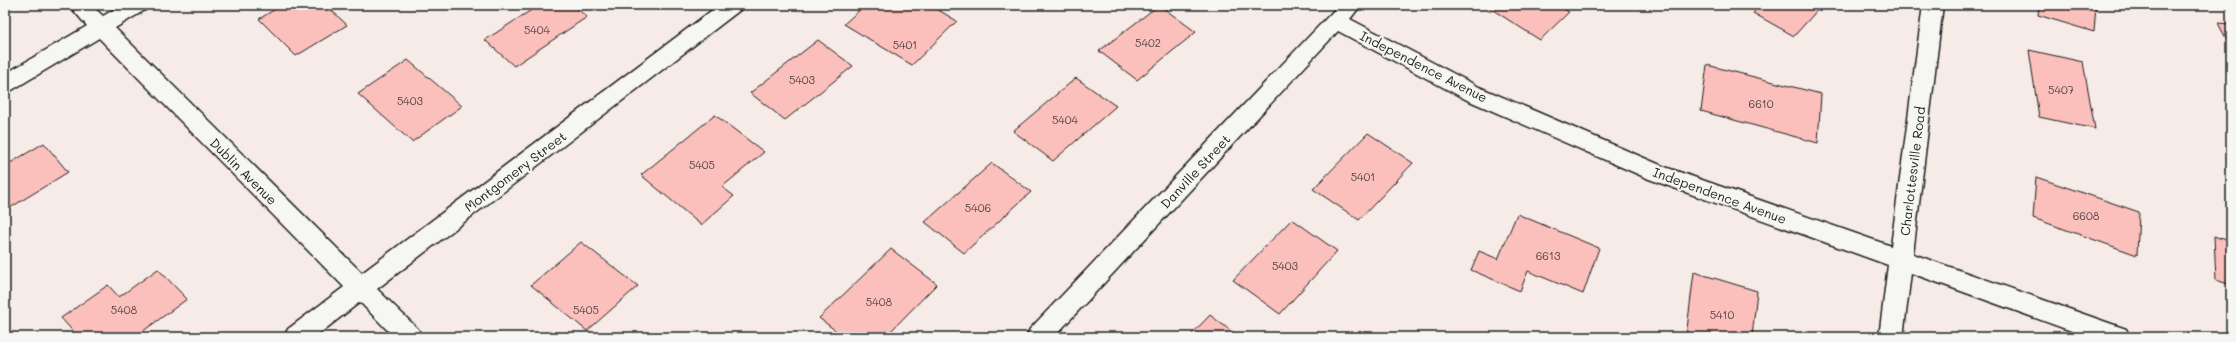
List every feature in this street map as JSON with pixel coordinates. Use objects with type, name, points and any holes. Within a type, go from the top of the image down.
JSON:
[{"type":"street","name":"Dublin Avenue","points":[[79,5],[410,337]]},
{"type":"street","points":[[5,84],[138,5]]},
{"type":"street","name":"Montgomery Street","points":[[296,337],[733,5]]},
{"type":"street","name":"Danville Street","points":[[1038,337],[1351,5]]},
{"type":"street","name":"Charlottesville Road","points":[[1891,337],[1932,5]]},
{"type":"street","name":"Independence Avenue","points":[[1336,21],[1472,93],[1582,142],[1657,173],[2118,337]]},
{"type":"building","points":[[282,5],[326,5],[347,25],[296,56],[259,19]]},
{"type":"building","points":[[539,5],[573,5],[587,17],[514,66],[485,40]]},
{"type":"building","points":[[865,5],[930,5],[957,21],[912,65],[844,24]]},
{"type":"building","points":[[1159,5],[1196,32],[1137,80],[1099,51]]},
{"type":"building","points":[[1485,5],[1557,5],[1569,12],[1540,40]]},
{"type":"building","points":[[1760,5],[1822,5],[1794,36],[1753,13]]},
{"type":"building","points":[[2039,5],[2096,5],[2094,32],[2038,15]]},
{"type":"building","points":[[2218,23],[2231,24],[2231,48]]},
{"type":"building","points":[[818,40],[853,66],[785,120],[750,93]]},
{"type":"building","points":[[2029,50],[2083,62],[2095,129],[2039,117]]},
{"type":"building","points":[[408,60],[462,106],[412,142],[358,94]]},
{"type":"building","points":[[1707,65],[1821,94],[1818,143],[1701,111]]},
{"type":"building","points":[[1076,78],[1116,106],[1053,161],[1013,131]]},
{"type":"building","points":[[715,115],[764,152],[722,187],[734,196],[701,225],[641,175]]},
{"type":"building","points":[[1368,133],[1413,163],[1359,220],[1313,189]]},
{"type":"building","points":[[44,143],[68,172],[5,211],[5,166]]},
{"type":"building","points":[[992,163],[1031,192],[964,253],[925,222]]},
{"type":"building","points":[[2036,177],[2139,212],[2137,255],[2033,218]]},
{"type":"building","points":[[1517,214],[1599,248],[1583,294],[1528,271],[1520,291],[1471,270],[1479,251],[1498,259]]},
{"type":"building","points":[[1292,219],[1337,251],[1280,314],[1233,280]]},
{"type":"building","points":[[2214,236],[2231,242],[2231,285],[2216,280]]},
{"type":"building","points":[[581,242],[638,286],[587,331],[531,285]]},
{"type":"building","points":[[891,249],[937,284],[885,337],[844,337],[819,318]]},
{"type":"building","points":[[158,269],[187,299],[135,337],[78,337],[61,318],[108,285],[119,297]]},
{"type":"building","points":[[1694,272],[1757,291],[1752,337],[1686,337]]},
{"type":"building","points":[[1210,315],[1239,337],[1189,337]]}]
